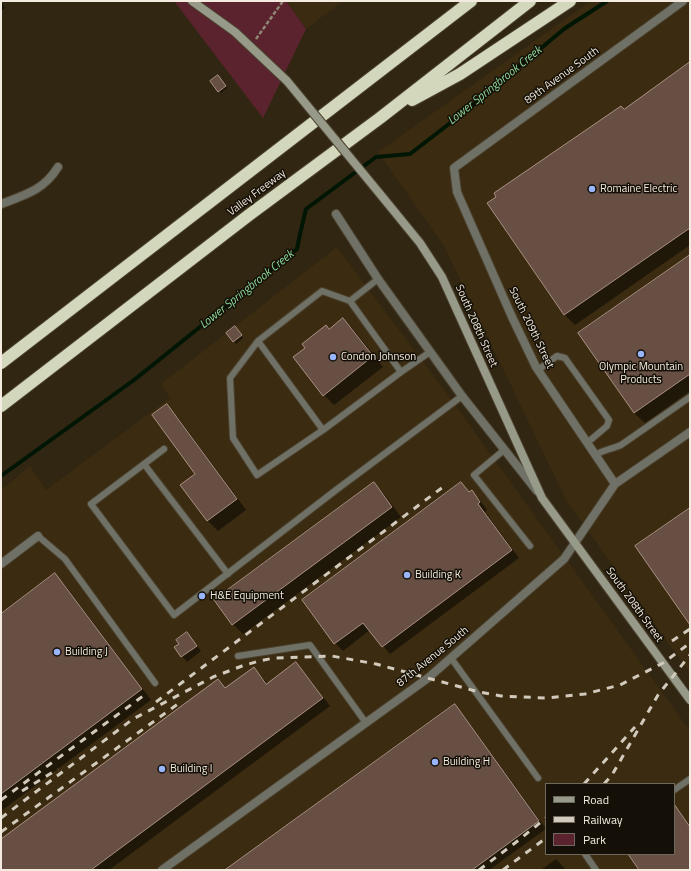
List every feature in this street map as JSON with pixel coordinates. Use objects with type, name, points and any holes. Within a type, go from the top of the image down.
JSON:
[{"type":"highway","name":"Valley Freeway","points":[[1,363],[471,1]]},
{"type":"highway","name":"Valley Freeway","points":[[1,406],[243,220],[380,118],[530,1]]},
{"type":"highway","points":[[380,118],[460,74],[570,1]]},
{"type":"street","name":"South 208th Street","points":[[192,1],[235,32],[287,81],[420,242],[442,277],[542,498],[690,700]]},
{"type":"street","name":"89th Avenue South","points":[[454,168],[683,1]]},
{"type":"street","points":[[1,204],[30,193],[43,185],[53,175],[58,167]]},
{"type":"street","name":"South 209th Street","points":[[454,168],[457,192],[512,317],[538,370],[614,484]]},
{"type":"street","points":[[336,214],[378,279],[430,352],[462,396],[542,498]]},
{"type":"street","name":"87th Avenue South","points":[[162,870],[428,678],[564,559],[614,484],[690,432]]},
{"type":"street","points":[[1,564],[38,536]]},
{"type":"lane","points":[[350,301],[378,279]]},
{"type":"lane","points":[[401,372],[350,301],[322,291],[258,341],[230,378],[233,438],[257,475],[323,430],[430,352]]},
{"type":"lane","points":[[258,341],[323,430]]},
{"type":"lane","points":[[538,370],[557,356],[565,358],[609,420],[607,426],[587,443]]},
{"type":"lane","points":[[164,449],[91,504],[174,615],[336,490],[462,396]]},
{"type":"lane","points":[[595,455],[603,450],[621,446],[690,397]]},
{"type":"lane","points":[[504,450],[474,475],[530,546]]},
{"type":"lane","points":[[144,464],[228,574]]},
{"type":"lane","points":[[38,536],[65,559],[155,684]]},
{"type":"lane","points":[[238,656],[310,645],[366,723]]},
{"type":"lane","points":[[451,658],[538,778]]},
{"type":"lane","points":[[675,789],[690,779]]},
{"type":"lane","points":[[586,855],[596,870]]},
{"type":"path","points":[[251,46],[283,1]]},
{"type":"shaded area","points":[[286,1],[343,1],[306,29]]},
{"type":"shaded area","points":[[591,1],[690,1],[690,673],[566,500],[444,246],[378,152]]},
{"type":"shaded area","points":[[337,247],[445,391],[690,731],[690,870],[1,870],[1,490],[30,466],[46,490],[170,398],[161,384]]},
{"type":"green space","points":[[174,1],[286,1],[306,29],[263,118]]},
{"type":"building","name":"Romaine Electric","points":[[690,62],[690,228],[564,315],[487,203],[496,197],[494,193],[621,106],[624,109]]},
{"type":"building","points":[[218,75],[226,86],[218,92],[210,81]]},
{"type":"building","name":"Olympic Mountain Products","points":[[690,255],[690,374],[634,413],[578,333]]},
{"type":"building","name":"Condon Johnson","points":[[343,318],[373,356],[323,396],[293,357],[305,348],[302,344],[326,325],[329,329]]},
{"type":"building","points":[[235,326],[242,335],[233,342],[226,333]]},
{"type":"building","points":[[167,404],[237,499],[207,521],[180,485],[195,474],[152,415]]},
{"type":"building","points":[[374,482],[392,507],[232,625],[214,600]]},
{"type":"building","name":"Building K","points":[[461,482],[469,492],[472,490],[480,502],[478,504],[512,550],[382,647],[363,623],[334,644],[302,600]]},
{"type":"building","points":[[690,508],[690,625],[635,546]]},
{"type":"building","name":"Building J","points":[[55,573],[142,689],[1,794],[1,614]]},
{"type":"building","points":[[187,632],[197,646],[181,657],[174,647],[179,644],[176,640]]},
{"type":"building","name":"Building I","points":[[296,662],[323,698],[91,870],[1,870],[1,839],[218,679],[225,688],[254,667],[266,684]]},
{"type":"building","name":"Building H","points":[[455,704],[539,821],[472,870],[225,870]]},
{"type":"building","points":[[675,805],[690,827],[690,870],[639,870],[629,855],[675,855]]},
{"type":"waterway","name":"Lower Springbrook Creek","points":[[1,476],[134,380],[297,249],[306,209],[376,157],[410,154],[467,110],[564,29],[607,1]]},
{"type":"railway","points":[[156,702],[447,484]]},
{"type":"railway","points":[[672,641],[690,629]]},
{"type":"railway","points":[[1,818],[133,719],[213,677],[259,661],[274,658],[332,656],[376,664],[479,692],[501,696],[546,698],[585,694],[620,685],[663,663],[690,643]]},
{"type":"railway","points":[[605,783],[612,775],[658,695],[690,655]]},
{"type":"railway","points":[[1,800],[143,696]]},
{"type":"railway","points":[[1,832],[182,701]]},
{"type":"railway","points":[[585,783],[635,727]]},
{"type":"railway","points":[[22,791],[58,769]]},
{"type":"railway","points":[[479,870],[545,819]]},
{"type":"railway","points":[[503,870],[545,839]]},
{"type":"place","name":"Romaine Electric","points":[[592,189]]},
{"type":"place","name":"Olympic Mountain Products","points":[[641,354]]},
{"type":"place","name":"Condon Johnson","points":[[333,357]]},
{"type":"place","name":"Building K","points":[[407,575]]},
{"type":"place","name":"H&E Equipment","points":[[202,596]]},
{"type":"place","name":"Building J","points":[[57,652]]},
{"type":"place","name":"Building H","points":[[435,762]]},
{"type":"place","name":"Building I","points":[[162,769]]}]
